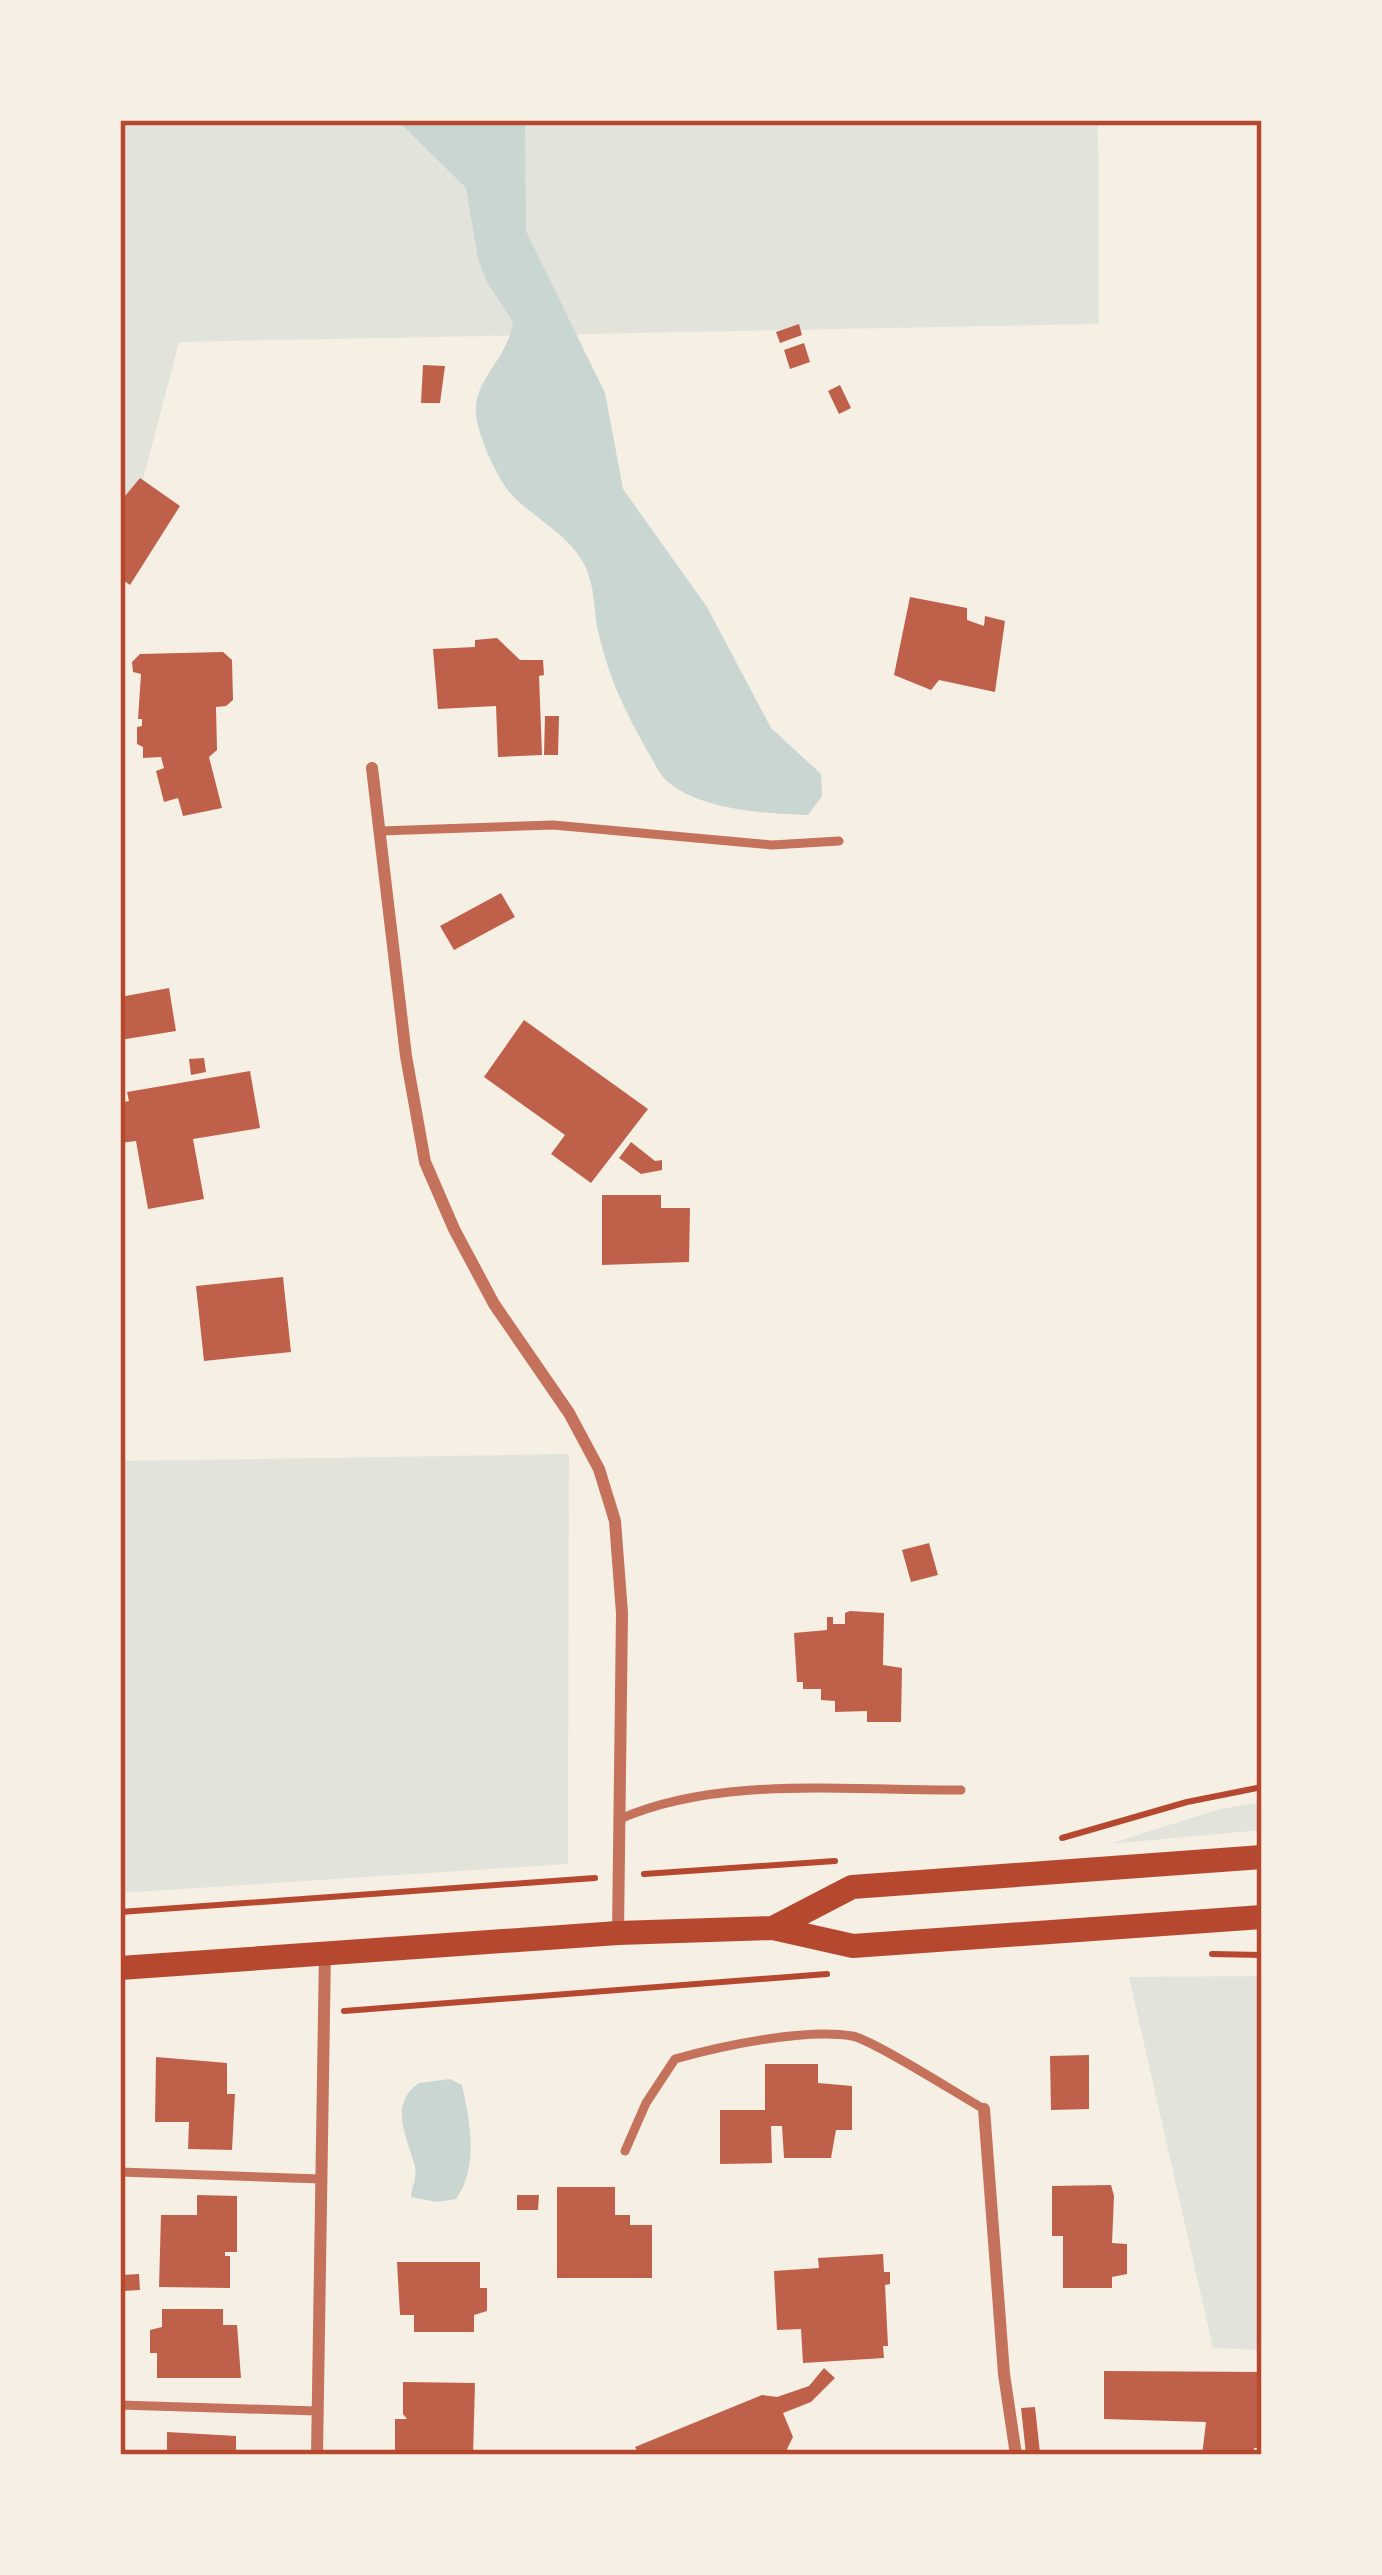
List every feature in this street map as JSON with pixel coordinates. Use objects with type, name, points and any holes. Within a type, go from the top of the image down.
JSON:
[{"type":"main road","points":[[773,1928],[852,1887],[1262,1857]]},
{"type":"main road","points":[[120,1967],[618,1933],[773,1928],[853,1946],[1262,1917]]},
{"type":"street","points":[[372,768],[406,1056],[425,1162],[494,1304],[569,1413],[599,1469],[615,1521],[622,1612],[618,1933]]},
{"type":"street","points":[[317,2455],[325,1952]]},
{"type":"street","points":[[985,2108],[1004,2374],[1016,2455]]},
{"type":"lane","points":[[380,831],[553,825],[772,845],[839,841]]},
{"type":"lane","points":[[620,1819],[672,1799],[719,1792],[961,1790]]},
{"type":"lane","points":[[626,2151],[646,2103],[674,2060],[722,2046],[782,2038],[855,2036],[985,2108]]},
{"type":"lane","points":[[120,2172],[321,2179]]},
{"type":"lane","points":[[120,2405],[317,2411]]},
{"type":"path","points":[[1043,1842],[1187,1802],[1262,1787]]},
{"type":"path","points":[[120,1912],[855,1859]]},
{"type":"path","points":[[1191,1954],[1262,1955]]},
{"type":"path","points":[[324,2012],[839,1973]]},
{"type":"shaded area","points":[[120,120],[1098,120],[1099,324],[179,342],[120,568]]},
{"type":"shaded area","points":[[397,120],[525,120],[526,231],[605,393],[623,489],[707,607],[771,728],[821,774],[822,796],[808,815],[754,812],[698,799],[665,779],[657,768],[625,710],[608,666],[584,564],[560,535],[512,495],[484,443],[477,400],[513,322],[478,259],[466,188]]},
{"type":"shaded area","points":[[569,1454],[568,1864],[120,1893],[120,1461]]},
{"type":"shaded area","points":[[1262,1802],[1262,1830],[1109,1844],[1220,1809]]},
{"type":"shaded area","points":[[1262,1976],[1262,2350],[1213,2348],[1129,1977]]},
{"type":"shaded area","points":[[450,2079],[462,2085],[465,2099],[471,2144],[468,2173],[456,2199],[437,2202],[411,2197],[415,2171],[402,2122],[404,2101],[419,2083]]},
{"type":"building","points":[[799,324],[802,335],[780,343],[776,332]]},
{"type":"building","points":[[804,343],[810,362],[790,369],[784,350]]},
{"type":"building","points":[[423,365],[445,366],[440,403],[421,403]]},
{"type":"building","points":[[840,385],[851,408],[839,414],[828,391]]},
{"type":"building","points":[[140,478],[180,506],[130,585],[120,578],[120,502]]},
{"type":"building","points":[[910,597],[967,608],[967,620],[984,626],[985,616],[1005,621],[995,692],[939,680],[931,690],[894,675]]},
{"type":"building","points":[[497,638],[520,660],[543,660],[544,675],[539,676],[542,755],[498,757],[496,706],[438,709],[433,649],[475,647],[475,640]]},
{"type":"building","points":[[223,652],[232,660],[233,700],[216,707],[217,750],[209,757],[222,808],[183,816],[178,798],[164,802],[156,771],[164,768],[161,757],[143,758],[143,747],[137,744],[137,727],[142,726],[138,719],[141,674],[133,672],[132,662],[140,654]]},
{"type":"building","points":[[545,716],[559,716],[558,755],[544,755]]},
{"type":"building","points":[[501,893],[515,917],[454,950],[440,926]]},
{"type":"building","points":[[169,988],[176,1031],[120,1040],[120,997]]},
{"type":"building","points":[[524,1020],[648,1109],[591,1183],[551,1154],[565,1135],[484,1077]]},
{"type":"building","points":[[204,1058],[206,1072],[191,1075],[189,1059]]},
{"type":"building","points":[[250,1071],[260,1128],[193,1139],[204,1199],[148,1209],[136,1141],[120,1143],[120,1103],[129,1101],[127,1092]]},
{"type":"building","points":[[631,1142],[655,1161],[662,1160],[662,1170],[641,1174],[619,1158]]},
{"type":"building","points":[[602,1195],[661,1195],[661,1208],[690,1208],[689,1262],[602,1265]]},
{"type":"building","points":[[283,1277],[291,1352],[204,1361],[196,1286]]},
{"type":"building","points":[[929,1543],[938,1575],[911,1582],[902,1550]]},
{"type":"building","points":[[845,1613],[884,1613],[883,1665],[902,1668],[901,1722],[867,1722],[867,1711],[835,1712],[835,1701],[821,1700],[821,1689],[803,1689],[803,1682],[797,1682],[794,1633],[827,1630],[827,1617],[833,1617],[833,1624],[845,1624]]},
{"type":"building","points":[[1089,2055],[1089,2109],[1051,2110],[1050,2056]]},
{"type":"building","points":[[156,2057],[227,2063],[227,2094],[235,2094],[232,2150],[188,2149],[189,2122],[155,2122]]},
{"type":"building","points":[[765,2064],[818,2064],[818,2083],[852,2086],[852,2130],[836,2130],[831,2158],[784,2158],[782,2126],[771,2126],[772,2163],[720,2164],[720,2110],[765,2110]]},
{"type":"building","points":[[1111,2185],[1112,2243],[1127,2244],[1127,2274],[1112,2277],[1112,2288],[1063,2288],[1063,2236],[1052,2236],[1052,2186]]},
{"type":"building","points":[[557,2187],[615,2187],[615,2215],[630,2215],[630,2225],[652,2225],[652,2278],[557,2278]]},
{"type":"building","points":[[197,2195],[237,2196],[237,2252],[225,2252],[230,2256],[230,2288],[159,2287],[161,2215],[197,2215]]},
{"type":"building","points":[[517,2195],[539,2195],[538,2210],[517,2210]]},
{"type":"building","points":[[883,2254],[884,2272],[890,2272],[890,2284],[885,2285],[888,2346],[883,2346],[884,2358],[803,2363],[801,2329],[777,2330],[774,2271],[819,2268],[818,2258]]},
{"type":"building","points":[[397,2262],[480,2262],[480,2288],[487,2288],[487,2311],[474,2315],[474,2332],[414,2332],[414,2315],[400,2315]]},
{"type":"building","points":[[139,2274],[140,2290],[123,2291],[122,2275]]},
{"type":"building","points":[[162,2309],[223,2309],[223,2325],[237,2325],[241,2378],[157,2378],[157,2353],[150,2353],[150,2330],[162,2327]]},
{"type":"building","points":[[824,2368],[835,2378],[811,2402],[783,2413],[793,2437],[787,2449],[790,2455],[639,2455],[635,2447],[762,2395],[777,2397],[809,2386]]},
{"type":"building","points":[[1104,2371],[1262,2372],[1262,2448],[1254,2448],[1254,2455],[1202,2455],[1206,2422],[1104,2419]]},
{"type":"building","points":[[403,2382],[475,2383],[473,2455],[395,2455],[395,2419],[407,2419]]},
{"type":"building","points":[[1035,2407],[1040,2453],[1026,2454],[1021,2408]]},
{"type":"building","points":[[167,2432],[236,2436],[236,2455],[167,2455]]}]
